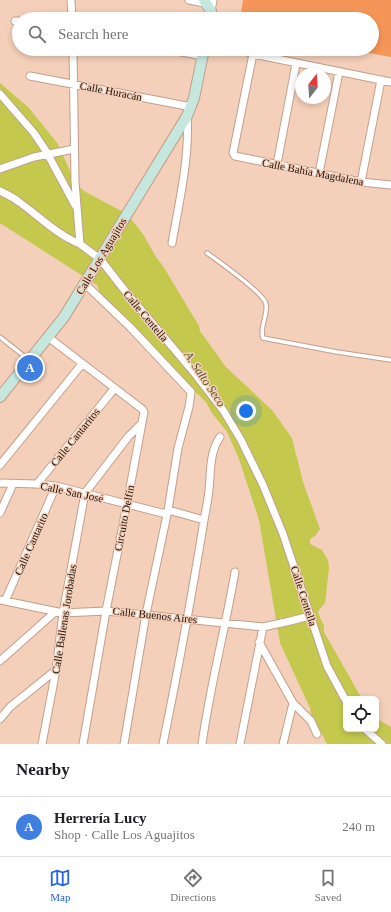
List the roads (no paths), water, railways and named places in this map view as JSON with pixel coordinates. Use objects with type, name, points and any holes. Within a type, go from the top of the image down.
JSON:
[{"type":"street","points":[[71,0],[72,12]]},
{"type":"street","points":[[189,0],[207,1],[209,12]]},
{"type":"street","points":[[73,56],[74,149],[80,244]]},
{"type":"street","name":"Calle Los Aguajitos","points":[[0,397],[64,317],[190,111],[203,56]]},
{"type":"street","name":"Calle Bahía Magdalena","points":[[253,56],[233,153],[234,156],[361,182],[391,185]]},
{"type":"street","points":[[262,56],[391,82]]},
{"type":"street","points":[[276,164],[296,64]]},
{"type":"street","points":[[319,173],[339,72]]},
{"type":"street","name":"Calle Huracán","points":[[30,76],[74,84],[190,111]]},
{"type":"street","points":[[361,182],[381,80]]},
{"type":"street","points":[[0,94],[34,133],[48,154],[77,208]]},
{"type":"street","points":[[172,243],[187,149],[190,111]]},
{"type":"street","points":[[0,169],[34,157],[74,149]]},
{"type":"street","name":"Calle Centella","points":[[0,190],[18,201],[61,234],[80,244],[100,259],[223,410],[241,440],[263,485],[283,534],[327,666],[343,696]]},
{"type":"street","points":[[85,284],[130,327],[191,392],[190,407],[178,448],[167,512],[146,614],[124,744]]},
{"type":"street","name":"Circuito Delfín","points":[[48,337],[144,412],[106,611],[83,744]]},
{"type":"street","points":[[0,465],[82,364]]},
{"type":"street","name":"Calle Cantaritos","points":[[37,484],[114,389]]},
{"type":"street","points":[[85,493],[128,437],[142,424]]},
{"type":"street","points":[[163,744],[209,493],[212,453],[220,438]]},
{"type":"street","name":"Calle San José","points":[[0,483],[56,486],[127,504],[204,520]]},
{"type":"street","points":[[0,513],[13,484]]},
{"type":"street","name":"Calle Cantarito","points":[[2,600],[56,486]]},
{"type":"street","name":"Calle Ballenas Jorobadas","points":[[42,744],[56,670],[59,613],[85,493]]},
{"type":"street","points":[[202,744],[211,688],[226,623],[235,572]]},
{"type":"street","name":"Calle Buenos Aires","points":[[2,600],[59,613],[106,611],[187,618],[263,627],[310,616]]},
{"type":"street","points":[[0,661],[59,613]]},
{"type":"street","points":[[240,744],[263,627]]},
{"type":"street","points":[[259,642],[293,703],[312,721],[317,734]]},
{"type":"street","points":[[0,719],[10,707],[56,670]]},
{"type":"street","points":[[283,744],[293,703]]},
{"type":"street","points":[[368,732],[382,744]]},
{"type":"lane","points":[[207,252],[262,296],[266,303],[266,315],[261,333],[263,338],[337,352],[391,360]]},
{"type":"lane","points":[[0,337],[29,361]]},
{"type":"water","name":"A. Salto Seco","points":[[0,83],[29,108],[58,144],[75,182],[84,191],[127,214],[143,234],[199,326],[200,331],[226,367],[272,410],[292,438],[303,482],[320,529],[316,535],[310,539],[310,544],[322,550],[328,560],[329,568],[325,603],[318,613],[324,626],[324,632],[360,696],[343,696],[343,732],[379,732],[379,720],[391,727],[391,744],[327,744],[311,714],[310,708],[280,643],[259,520],[239,459],[227,432],[212,413],[206,402],[99,291],[97,285],[0,223]]},
{"type":"place","name":"Herrería Lucy","points":[[30,368]]}]
